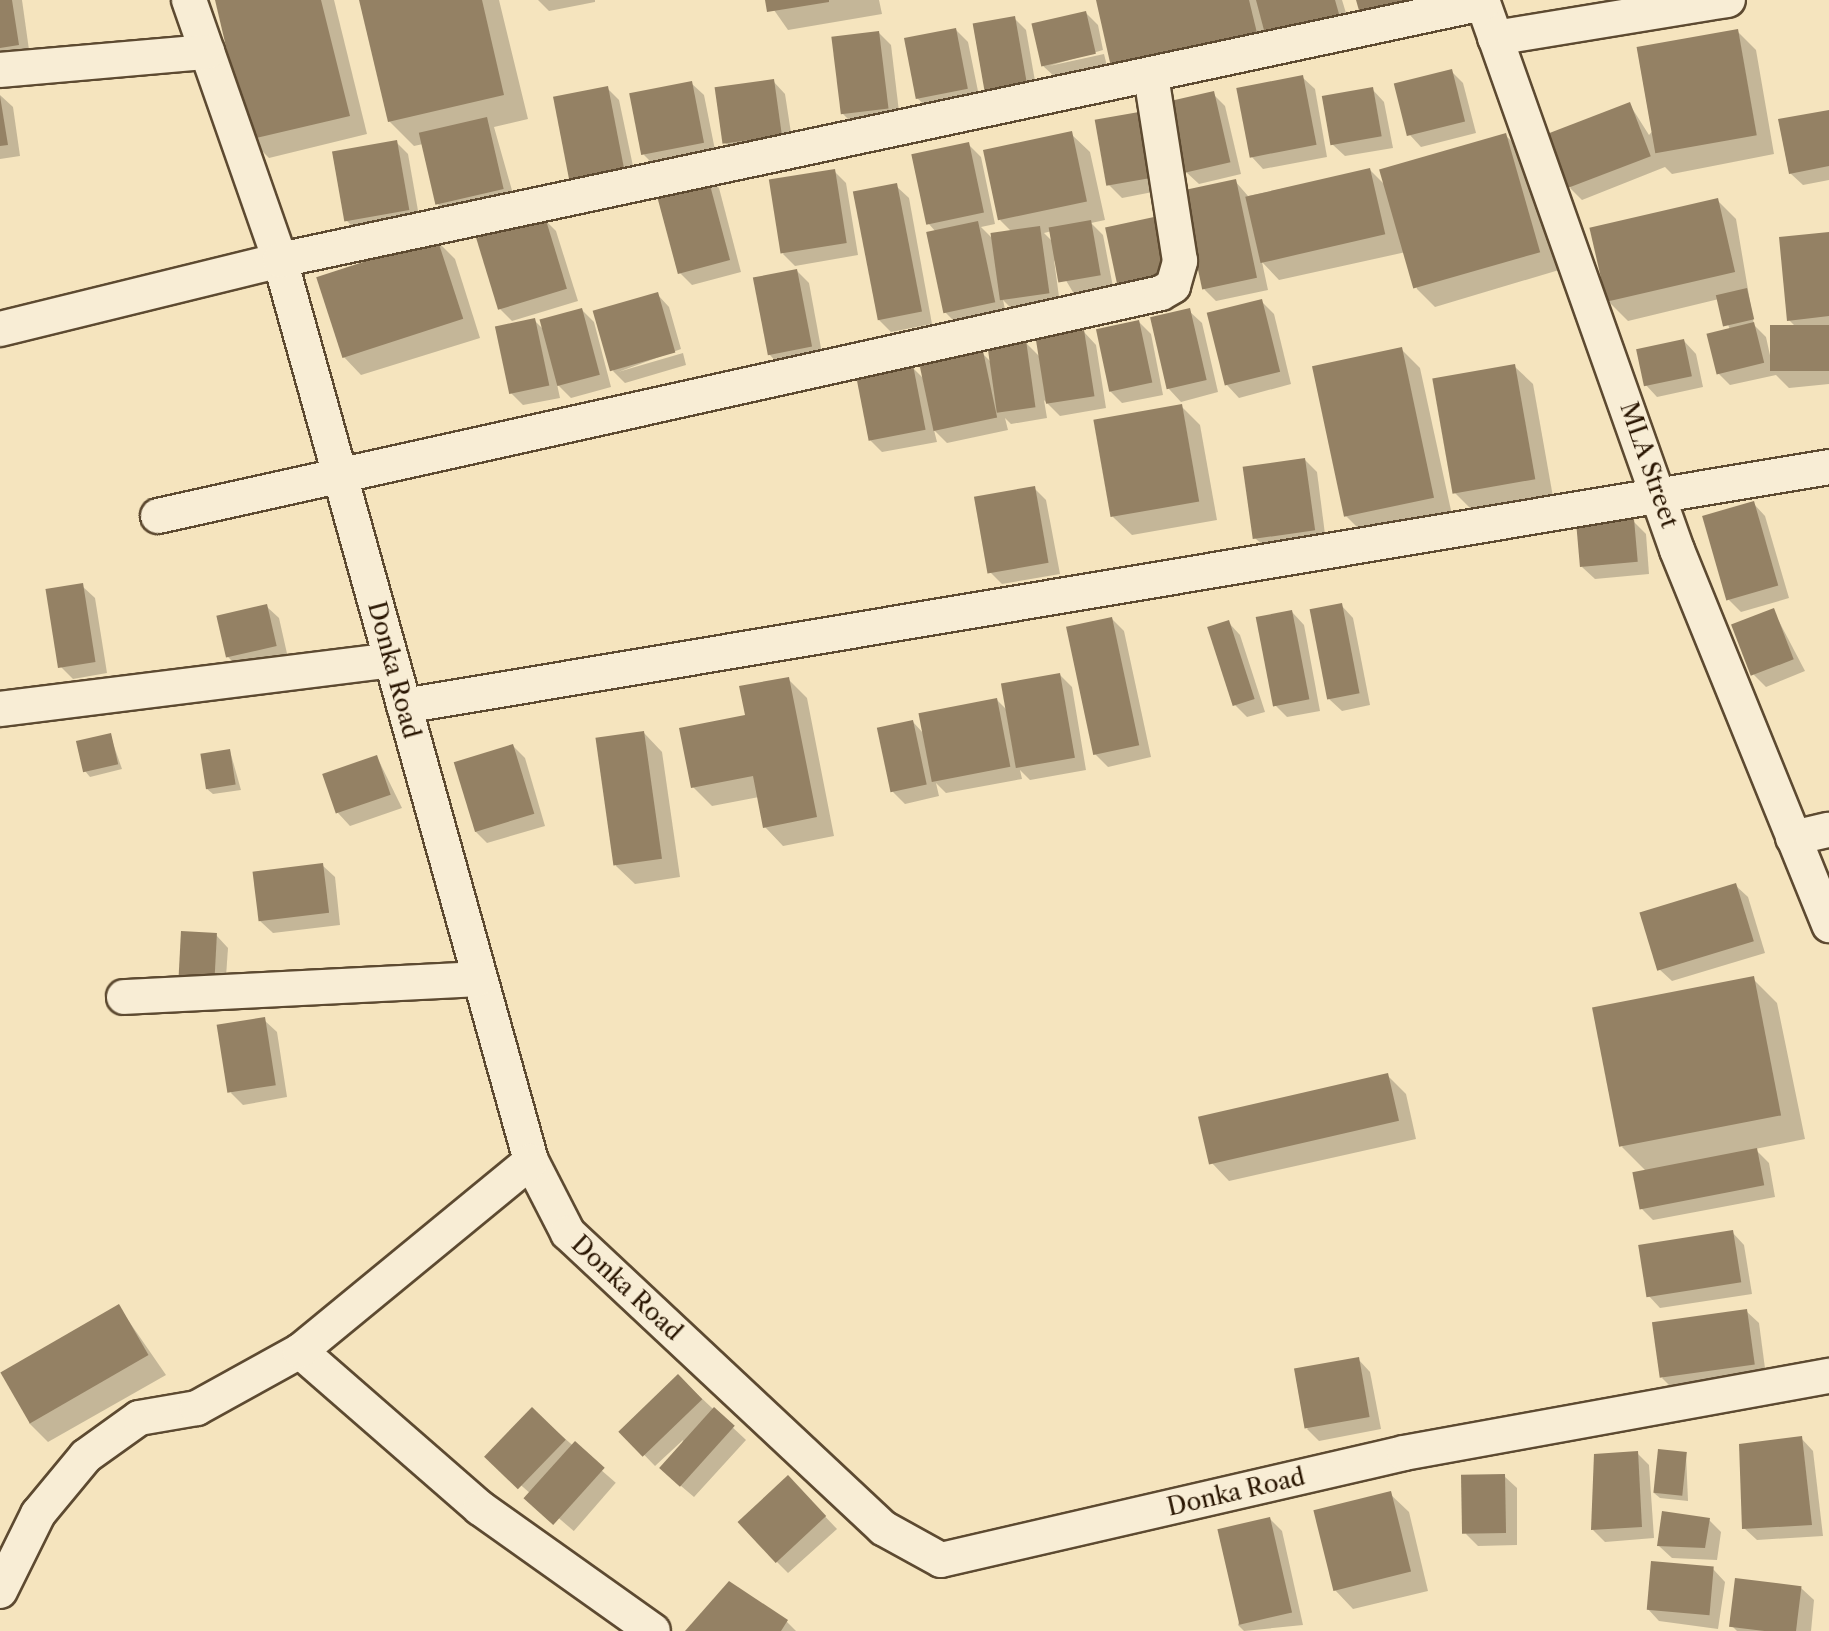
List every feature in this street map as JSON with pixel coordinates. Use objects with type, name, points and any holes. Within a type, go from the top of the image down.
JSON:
[{"type":"street","name":"Donka Road","points":[[189,0],[280,260],[342,473],[478,979],[531,1161],[568,1233],[883,1528],[941,1560],[1404,1453],[1829,1376]]},
{"type":"street","points":[[1495,38],[1728,0]]},
{"type":"street","points":[[0,329],[280,260],[1151,76],[1482,2]]},
{"type":"street","name":"MLA Street","points":[[1482,2],[1660,490],[1677,550],[1829,925]]},
{"type":"street","points":[[0,70],[207,52]]},
{"type":"street","points":[[158,516],[1161,293],[1173,286],[1180,261],[1151,76]]},
{"type":"street","points":[[404,706],[1660,490],[1829,467]]},
{"type":"street","points":[[0,709],[391,660]]},
{"type":"street","points":[[1793,838],[1829,830]]},
{"type":"street","points":[[124,997],[478,979]]},
{"type":"street","points":[[0,1591],[38,1514],[86,1456],[139,1418],[197,1408],[300,1351],[531,1161]]},
{"type":"street","points":[[300,1351],[480,1508],[653,1631]]},
{"type":"building","points":[[0,0],[12,0],[19,45],[0,48]]},
{"type":"building","points":[[215,0],[321,0],[350,116],[248,140]]},
{"type":"building","points":[[359,0],[482,0],[504,95],[388,122]]},
{"type":"building","points":[[765,0],[829,0],[829,2],[767,12]]},
{"type":"building","points":[[1096,0],[1249,0],[1257,33],[1111,67]]},
{"type":"building","points":[[1256,0],[1335,0],[1339,14],[1265,34]]},
{"type":"building","points":[[1356,0],[1407,0],[1407,1],[1360,14]]},
{"type":"building","points":[[1086,11],[1096,54],[1041,66],[1031,24]]},
{"type":"building","points":[[1015,16],[1027,86],[985,93],[973,23]]},
{"type":"building","points":[[956,28],[968,89],[916,99],[904,38]]},
{"type":"building","points":[[1738,29],[1757,135],[1655,153],[1637,47]]},
{"type":"building","points":[[879,31],[889,108],[841,114],[831,37]]},
{"type":"building","points":[[1452,69],[1465,121],[1407,136],[1394,84]]},
{"type":"building","points":[[1303,75],[1317,145],[1250,158],[1236,88]]},
{"type":"building","points":[[774,79],[782,135],[723,144],[715,87]]},
{"type":"building","points":[[692,81],[704,143],[641,155],[629,93]]},
{"type":"building","points":[[608,86],[625,173],[570,184],[553,97]]},
{"type":"building","points":[[1373,87],[1382,136],[1330,145],[1322,96]]},
{"type":"building","points":[[1214,91],[1230,162],[1185,173],[1168,102]]},
{"type":"building","points":[[0,96],[8,145],[0,146]]},
{"type":"building","points":[[1630,102],[1651,156],[1568,188],[1547,134]]},
{"type":"building","points":[[1829,110],[1829,166],[1789,174],[1778,119]]},
{"type":"building","points":[[1139,112],[1151,178],[1106,186],[1095,120]]},
{"type":"building","points":[[487,117],[504,189],[435,205],[419,133]]},
{"type":"building","points":[[1072,131],[1087,201],[998,220],[983,150]]},
{"type":"building","points":[[1506,133],[1540,252],[1413,289],[1379,169]]},
{"type":"building","points":[[397,140],[409,210],[344,221],[332,151]]},
{"type":"building","points":[[969,142],[984,212],[926,225],[911,154]]},
{"type":"building","points":[[1370,168],[1385,234],[1261,263],[1245,197]]},
{"type":"building","points":[[835,169],[847,243],[781,254],[769,179]]},
{"type":"building","points":[[707,174],[730,260],[678,274],[655,188]]},
{"type":"building","points":[[1236,179],[1257,278],[1202,289],[1181,191]]},
{"type":"building","points":[[897,183],[922,312],[878,320],[853,192]]},
{"type":"building","points":[[1718,198],[1735,272],[1606,302],[1589,228]]},
{"type":"building","points":[[545,217],[567,289],[498,310],[476,238]]},
{"type":"building","points":[[1154,217],[1166,273],[1117,283],[1105,227]]},
{"type":"building","points":[[1091,220],[1101,275],[1058,283],[1049,227]]},
{"type":"building","points":[[978,221],[995,302],[943,313],[926,232]]},
{"type":"building","points":[[1040,226],[1049,293],[1000,300],[990,233]]},
{"type":"building","points":[[1829,232],[1829,316],[1787,321],[1779,237]]},
{"type":"building","points":[[437,238],[463,319],[342,358],[316,277]]},
{"type":"building","points":[[797,269],[812,347],[768,355],[753,278]]},
{"type":"building","points":[[1747,288],[1754,319],[1723,326],[1716,295]]},
{"type":"building","points":[[658,292],[675,353],[610,371],[593,311]]},
{"type":"building","points":[[1262,299],[1280,372],[1225,386],[1207,313]]},
{"type":"building","points":[[582,308],[600,375],[557,386],[539,319]]},
{"type":"building","points":[[1190,308],[1207,380],[1167,389],[1150,317]]},
{"type":"building","points":[[535,318],[549,385],[509,394],[495,327]]},
{"type":"building","points":[[1139,320],[1152,383],[1109,392],[1096,329]]},
{"type":"building","points":[[1754,322],[1764,363],[1717,375],[1706,334]]},
{"type":"building","points":[[1770,325],[1829,325],[1829,371],[1770,371]]},
{"type":"building","points":[[1084,330],[1094,396],[1046,404],[1036,338]]},
{"type":"building","points":[[1684,339],[1692,376],[1644,386],[1636,349]]},
{"type":"building","points":[[1026,340],[1035,407],[997,413],[987,345]]},
{"type":"building","points":[[1402,347],[1434,498],[1344,517],[1312,366]]},
{"type":"building","points":[[983,351],[997,418],[934,431],[919,365]]},
{"type":"building","points":[[1515,364],[1535,479],[1453,494],[1432,379]]},
{"type":"building","points":[[913,365],[926,430],[869,441],[856,376]]},
{"type":"building","points":[[1182,404],[1199,501],[1111,517],[1093,420]]},
{"type":"building","points":[[1305,458],[1315,530],[1253,539],[1243,467]]},
{"type":"building","points":[[1035,486],[1049,563],[987,574],[974,497]]},
{"type":"building","points":[[1754,501],[1778,586],[1726,600],[1702,516]]},
{"type":"building","points":[[1634,519],[1638,562],[1580,567],[1576,524]]},
{"type":"building","points":[[83,583],[96,662],[58,668],[45,589]]},
{"type":"building","points":[[1342,603],[1360,693],[1327,700],[1310,609]]},
{"type":"building","points":[[267,604],[277,646],[226,658],[216,616]]},
{"type":"building","points":[[1774,608],[1794,659],[1751,676],[1731,624]]},
{"type":"building","points":[[1292,610],[1309,699],[1273,706],[1256,617]]},
{"type":"building","points":[[1112,617],[1139,745],[1093,755],[1066,627]]},
{"type":"building","points":[[1229,620],[1255,699],[1233,706],[1207,627]]},
{"type":"building","points":[[1060,673],[1075,758],[1016,768],[1001,683]]},
{"type":"building","points":[[789,677],[817,817],[763,828],[753,776],[691,788],[679,728],[745,715],[739,686]]},
{"type":"building","points":[[997,698],[1010,767],[932,782],[918,713]]},
{"type":"building","points":[[913,720],[927,785],[891,792],[877,728]]},
{"type":"building","points":[[644,731],[662,859],[613,866],[595,738]]},
{"type":"building","points":[[111,733],[118,764],[83,772],[76,741]]},
{"type":"building","points":[[513,744],[534,814],[475,832],[454,762]]},
{"type":"building","points":[[230,749],[236,785],[206,789],[200,754]]},
{"type":"building","points":[[377,755],[391,795],[336,814],[322,774]]},
{"type":"building","points":[[323,863],[329,913],[259,921],[253,872]]},
{"type":"building","points":[[1736,883],[1754,941],[1657,971],[1639,913]]},
{"type":"building","points":[[181,931],[217,933],[214,980],[179,978]]},
{"type":"building","points":[[1754,976],[1781,1115],[1619,1147],[1592,1007]]},
{"type":"building","points":[[265,1017],[276,1085],[227,1093],[217,1025]]},
{"type":"building","points":[[1388,1073],[1399,1121],[1209,1165],[1198,1117]]},
{"type":"building","points":[[1757,1148],[1764,1185],[1640,1210],[1632,1172]]},
{"type":"building","points":[[1733,1230],[1741,1282],[1646,1297],[1638,1245]]},
{"type":"building","points":[[119,1304],[148,1355],[30,1424],[0,1372]]},
{"type":"building","points":[[1747,1309],[1755,1364],[1660,1378],[1652,1322]]},
{"type":"building","points":[[1359,1357],[1370,1417],[1305,1429],[1294,1368]]},
{"type":"building","points":[[678,1374],[702,1399],[643,1457],[618,1432]]},
{"type":"building","points":[[532,1407],[566,1440],[518,1489],[484,1457]]},
{"type":"building","points":[[714,1407],[735,1426],[680,1487],[659,1468]]},
{"type":"building","points":[[1802,1436],[1812,1525],[1742,1529],[1739,1444]]},
{"type":"building","points":[[575,1441],[605,1468],[553,1525],[523,1498]]},
{"type":"building","points":[[1658,1449],[1687,1452],[1682,1496],[1653,1493]]},
{"type":"building","points":[[1638,1451],[1642,1527],[1591,1530],[1594,1454]]},
{"type":"building","points":[[1505,1474],[1506,1533],[1462,1534],[1461,1475]]},
{"type":"building","points":[[788,1475],[826,1516],[776,1563],[738,1522]]},
{"type":"building","points":[[1391,1491],[1411,1572],[1333,1591],[1313,1510]]},
{"type":"building","points":[[1662,1511],[1710,1518],[1705,1548],[1657,1546]]},
{"type":"building","points":[[1270,1517],[1292,1612],[1239,1625],[1217,1529]]},
{"type":"building","points":[[1651,1561],[1714,1566],[1709,1615],[1647,1610]]},
{"type":"building","points":[[1735,1578],[1802,1586],[1796,1631],[1729,1627]]},
{"type":"building","points":[[729,1581],[788,1620],[781,1631],[685,1631]]}]
